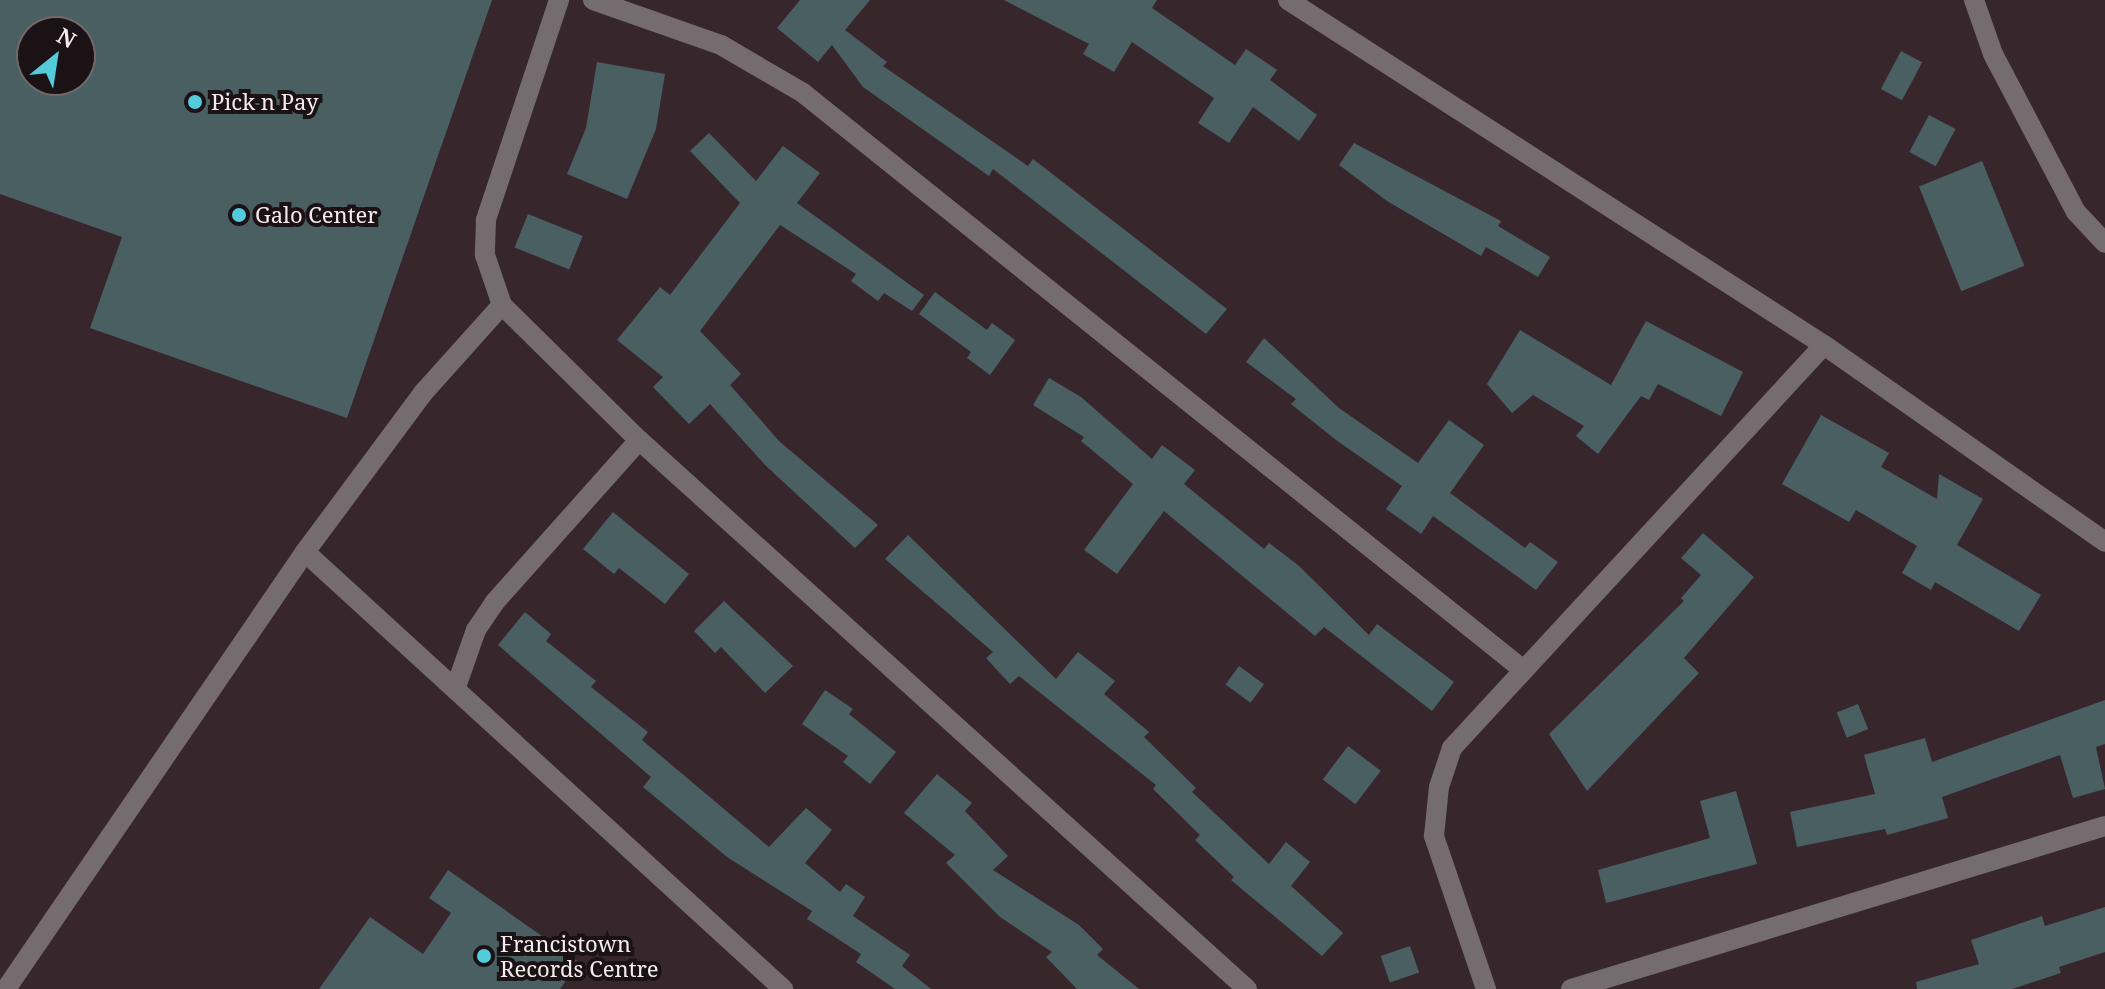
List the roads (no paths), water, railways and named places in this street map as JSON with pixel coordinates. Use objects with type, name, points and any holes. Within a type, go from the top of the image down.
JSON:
[{"type":"street","points":[[559,0],[486,220],[485,255],[502,305],[639,440],[1247,989]]},
{"type":"street","points":[[593,0],[721,45],[803,93],[1521,668]]},
{"type":"street","points":[[1288,0],[1824,345],[2105,542]]},
{"type":"street","points":[[1974,0],[1993,54],[2076,212],[2105,243]]},
{"type":"street","points":[[6,989],[305,552],[423,393],[502,305]]},
{"type":"street","points":[[1486,989],[1434,836],[1439,787],[1452,748],[1521,668],[1824,345]]},
{"type":"street","points":[[456,687],[476,630],[494,603],[639,440]]},
{"type":"street","points":[[305,552],[783,989]]},
{"type":"street","points":[[1571,989],[2105,826]]},
{"type":"place","name":"Pick n Pay","points":[[195,102]]},
{"type":"place","name":"Galo Center","points":[[239,215]]},
{"type":"place","name":"Francistown Records Centre","points":[[484,956]]}]
